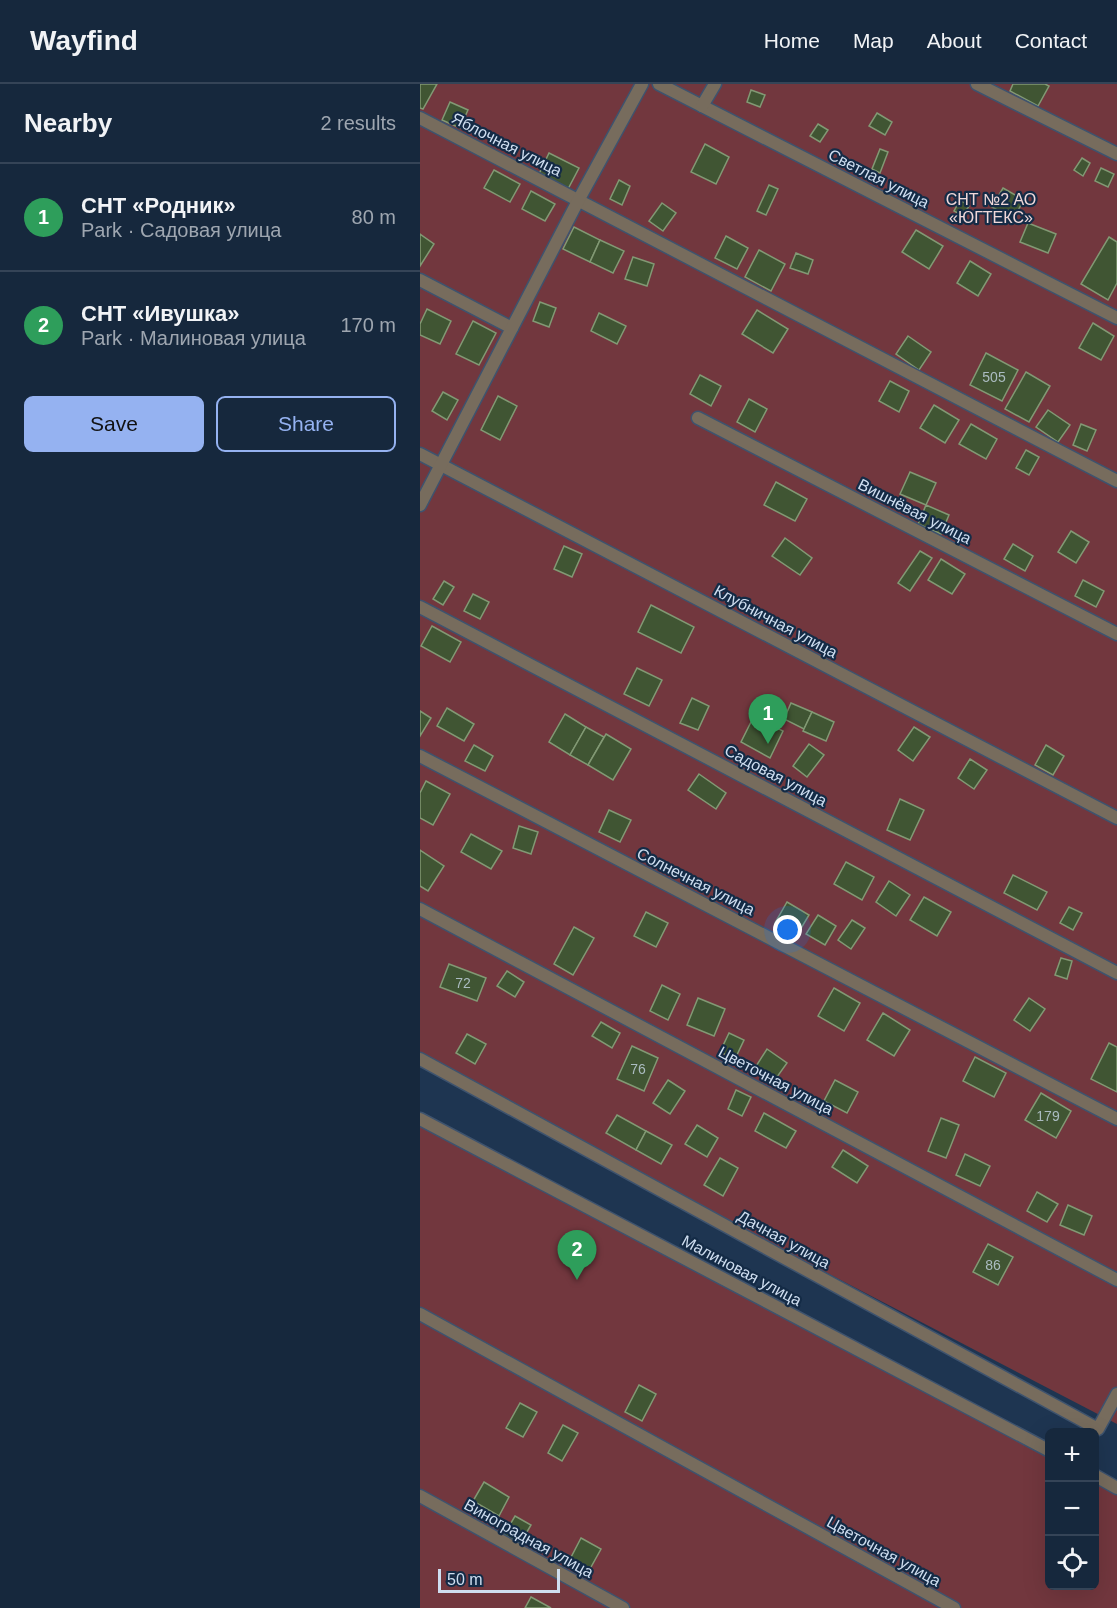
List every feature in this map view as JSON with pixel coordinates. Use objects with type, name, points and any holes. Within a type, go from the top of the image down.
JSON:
[{"type":"street","points":[[420,505],[642,84]]},
{"type":"street","name":"Светлая улица","points":[[659,84],[1117,318]]},
{"type":"street","points":[[702,106],[715,84]]},
{"type":"street","points":[[978,84],[1117,154]]},
{"type":"street","name":"Яблочная улица","points":[[420,118],[1117,482]]},
{"type":"street","points":[[420,280],[512,328]]},
{"type":"street","name":"Вишнёвая улица","points":[[698,418],[1117,634]]},
{"type":"street","name":"Клубничная улица","points":[[420,454],[1117,818]]},
{"type":"street","name":"Садовая улица","points":[[420,607],[1117,973]]},
{"type":"street","name":"Солнечная улица","points":[[420,756],[1117,1119]]},
{"type":"street","name":"Цветочная улица","points":[[420,909],[1117,1280]]},
{"type":"street","name":"Дачная улица","points":[[420,1059],[1089,1428]]},
{"type":"street","name":"Малиновая улица","points":[[420,1119],[1045,1448]]},
{"type":"street","name":"Цветочная улица","points":[[420,1314],[954,1608]]},
{"type":"street","name":"Дачная улица","points":[[1098,1428],[1117,1394]]},
{"type":"street","points":[[1099,1477],[1117,1488]]},
{"type":"street","name":"Виноградная улица","points":[[420,1496],[623,1608]]},
{"type":"green space","name":"СНТ №2 АО «ЮГТЕКС»","points":[[420,84],[1117,84],[1117,1424],[420,1061]]},
{"type":"green space","points":[[420,1113],[1045,1445],[1045,1590],[1099,1590],[1099,1473],[1117,1483],[1117,1608],[420,1608]]},
{"type":"building","points":[[420,84],[437,84],[423,109],[420,108]]},
{"type":"building","points":[[1013,84],[1049,86],[1038,106],[1010,91]]},
{"type":"building","points":[[751,90],[765,95],[760,107],[747,102]]},
{"type":"building","points":[[450,102],[468,110],[460,128],[442,120]]},
{"type":"building","points":[[877,113],[892,122],[885,135],[869,126]]},
{"type":"building","points":[[818,124],[828,130],[820,142],[810,136]]},
{"type":"building","points":[[705,144],[729,157],[716,184],[691,172]]},
{"type":"building","points":[[880,149],[888,152],[880,173],[872,169]]},
{"type":"building","points":[[549,153],[579,168],[568,189],[539,174]]},
{"type":"building","points":[[1082,158],[1090,163],[1083,176],[1074,170]]},
{"type":"building","points":[[1101,168],[1114,174],[1108,187],[1095,181]]},
{"type":"building","points":[[494,170],[520,184],[510,202],[484,188]]},
{"type":"building","points":[[619,180],[630,186],[622,205],[610,199]]},
{"type":"building","points":[[769,185],[778,189],[766,215],[757,211]]},
{"type":"building","points":[[1003,188],[1024,200],[1013,219],[992,207]]},
{"type":"building","points":[[531,191],[555,204],[545,221],[522,209]]},
{"type":"building","points":[[960,200],[969,206],[963,216],[954,211]]},
{"type":"building","points":[[662,203],[676,213],[663,231],[649,221]]},
{"type":"building","points":[[1028,223],[1056,234],[1048,253],[1020,242]]},
{"type":"building","points":[[574,227],[600,240],[590,262],[563,249]]},
{"type":"building","points":[[916,230],[943,246],[929,269],[902,252]]},
{"type":"building","points":[[420,234],[434,244],[420,266]]},
{"type":"building","points":[[726,236],[748,248],[737,269],[715,258]]},
{"type":"building","points":[[1109,237],[1117,242],[1117,283],[1108,300],[1081,284]]},
{"type":"building","points":[[600,240],[624,251],[613,273],[590,262]]},
{"type":"building","points":[[759,250],[785,264],[771,291],[745,277]]},
{"type":"building","points":[[796,253],[813,260],[808,274],[790,268]]},
{"type":"building","points":[[633,257],[654,264],[647,286],[625,279]]},
{"type":"building","points":[[970,261],[991,274],[978,296],[957,283]]},
{"type":"building","points":[[540,302],[556,308],[549,327],[533,321]]},
{"type":"building","points":[[427,309],[451,321],[440,344],[420,335],[420,324]]},
{"type":"building","points":[[757,310],[788,329],[773,353],[742,334]]},
{"type":"building","points":[[599,313],[626,326],[617,344],[591,331]]},
{"type":"building","points":[[473,321],[496,333],[479,365],[456,354]]},
{"type":"building","points":[[1093,323],[1114,336],[1101,360],[1079,348]]},
{"type":"building","points":[[908,336],[931,352],[919,370],[896,354]]},
{"type":"building","points":[[986,353],[1018,370],[1002,401],[970,385]]},
{"type":"building","points":[[1026,372],[1050,386],[1029,422],[1005,409]]},
{"type":"building","points":[[700,375],[721,386],[711,406],[690,394]]},
{"type":"building","points":[[890,381],[909,391],[899,412],[879,401]]},
{"type":"building","points":[[443,392],[458,400],[447,420],[432,411]]},
{"type":"building","points":[[498,396],[517,406],[500,440],[481,430]]},
{"type":"building","points":[[749,399],[767,409],[755,432],[737,422]]},
{"type":"building","points":[[934,405],[959,420],[945,443],[920,428]]},
{"type":"building","points":[[1048,410],[1070,425],[1058,442],[1036,427]]},
{"type":"building","points":[[971,424],[997,439],[986,459],[959,444]]},
{"type":"building","points":[[1081,424],[1096,430],[1087,451],[1073,445]]},
{"type":"building","points":[[1026,450],[1039,457],[1029,475],[1016,468]]},
{"type":"building","points":[[910,472],[936,483],[926,505],[900,494]]},
{"type":"building","points":[[776,482],[807,499],[795,521],[764,505]]},
{"type":"building","points":[[926,505],[949,515],[941,534],[918,524]]},
{"type":"building","points":[[1071,531],[1089,542],[1076,563],[1058,552]]},
{"type":"building","points":[[785,538],[812,558],[800,575],[772,556]]},
{"type":"building","points":[[1013,544],[1033,556],[1025,571],[1004,559]]},
{"type":"building","points":[[564,546],[582,554],[572,577],[554,569]]},
{"type":"building","points":[[920,551],[932,558],[910,591],[898,583]]},
{"type":"building","points":[[941,559],[965,574],[952,594],[928,580]]},
{"type":"building","points":[[1083,580],[1104,591],[1096,607],[1075,596]]},
{"type":"building","points":[[444,581],[454,587],[443,605],[433,599]]},
{"type":"building","points":[[473,594],[489,602],[480,619],[464,611]]},
{"type":"building","points":[[651,605],[694,627],[681,653],[638,632]]},
{"type":"building","points":[[432,626],[461,642],[450,662],[421,646]]},
{"type":"building","points":[[637,668],[662,680],[649,706],[624,694]]},
{"type":"building","points":[[692,698],[709,706],[698,730],[680,723]]},
{"type":"building","points":[[791,703],[812,712],[804,729],[784,719]]},
{"type":"building","points":[[447,708],[474,724],[464,741],[437,726]]},
{"type":"building","points":[[420,711],[431,718],[420,736]]},
{"type":"building","points":[[812,712],[834,722],[826,741],[803,731]]},
{"type":"building","points":[[565,714],[586,727],[570,755],[549,742]]},
{"type":"building","points":[[754,716],[783,731],[770,758],[741,742]]},
{"type":"building","points":[[586,727],[604,737],[588,765],[570,755]]},
{"type":"building","points":[[914,727],[930,737],[913,761],[898,750]]},
{"type":"building","points":[[606,734],[631,749],[613,780],[588,765]]},
{"type":"building","points":[[809,744],[824,755],[807,777],[793,766]]},
{"type":"building","points":[[474,745],[493,756],[485,771],[465,761]]},
{"type":"building","points":[[1046,745],[1064,756],[1053,775],[1035,765]]},
{"type":"building","points":[[970,759],[987,770],[974,789],[958,778]]},
{"type":"building","points":[[699,774],[726,793],[716,809],[688,790]]},
{"type":"building","points":[[426,781],[450,794],[433,825],[420,818],[420,793]]},
{"type":"building","points":[[900,799],[924,810],[910,840],[887,830]]},
{"type":"building","points":[[609,810],[631,820],[620,842],[599,832]]},
{"type":"building","points":[[519,826],[538,832],[531,854],[513,848]]},
{"type":"building","points":[[471,834],[502,851],[491,869],[461,852]]},
{"type":"building","points":[[420,850],[444,866],[428,891],[420,886]]},
{"type":"building","points":[[846,862],[874,877],[862,900],[834,884]]},
{"type":"building","points":[[1013,875],[1047,892],[1037,910],[1004,893]]},
{"type":"building","points":[[889,881],[910,895],[896,916],[876,902]]},
{"type":"building","points":[[924,897],[951,912],[937,936],[910,920]]},
{"type":"building","points":[[787,902],[809,915],[797,935],[775,923]]},
{"type":"building","points":[[1069,907],[1082,913],[1073,930],[1060,923]]},
{"type":"building","points":[[646,912],[668,923],[656,947],[634,936]]},
{"type":"building","points":[[818,915],[836,926],[825,945],[806,934]]},
{"type":"building","points":[[852,920],[865,928],[851,949],[838,940]]},
{"type":"building","points":[[574,927],[594,938],[573,975],[554,964]]},
{"type":"building","points":[[1061,958],[1072,961],[1067,979],[1055,975]]},
{"type":"building","points":[[449,964],[486,978],[477,1001],[440,987]]},
{"type":"building","points":[[507,971],[524,982],[515,997],[497,986]]},
{"type":"building","points":[[662,985],[680,994],[668,1020],[650,1011]]},
{"type":"building","points":[[834,988],[860,1003],[844,1031],[818,1016]]},
{"type":"building","points":[[698,998],[725,1009],[714,1036],[687,1025]]},
{"type":"building","points":[[1029,998],[1045,1009],[1030,1031],[1014,1020]]},
{"type":"building","points":[[883,1013],[910,1030],[894,1056],[867,1040]]},
{"type":"building","points":[[601,1022],[620,1033],[612,1048],[592,1036]]},
{"type":"building","points":[[729,1033],[744,1040],[735,1059],[720,1052]]},
{"type":"building","points":[[467,1034],[486,1044],[475,1064],[456,1053]]},
{"type":"building","points":[[1109,1043],[1117,1047],[1117,1092],[1091,1079]]},
{"type":"building","points":[[632,1046],[658,1058],[644,1091],[617,1079]]},
{"type":"building","points":[[767,1049],[787,1063],[772,1084],[753,1071]]},
{"type":"building","points":[[975,1057],[1006,1073],[994,1097],[963,1081]]},
{"type":"building","points":[[668,1080],[685,1091],[670,1114],[653,1103]]},
{"type":"building","points":[[835,1080],[858,1092],[847,1113],[824,1101]]},
{"type":"building","points":[[736,1090],[751,1097],[742,1116],[728,1109]]},
{"type":"building","points":[[1041,1093],[1071,1111],[1056,1138],[1025,1120]]},
{"type":"building","points":[[764,1113],[796,1131],[786,1148],[755,1131]]},
{"type":"building","points":[[617,1115],[646,1131],[636,1150],[606,1133]]},
{"type":"building","points":[[941,1118],[959,1125],[946,1158],[928,1151]]},
{"type":"building","points":[[697,1125],[718,1138],[707,1157],[685,1144]]},
{"type":"building","points":[[646,1131],[672,1145],[661,1164],[636,1150]]},
{"type":"building","points":[[843,1150],[868,1166],[857,1183],[832,1167]]},
{"type":"building","points":[[965,1154],[990,1166],[980,1186],[956,1175]]},
{"type":"building","points":[[720,1158],[738,1168],[723,1196],[704,1185]]},
{"type":"building","points":[[1037,1192],[1058,1204],[1047,1222],[1027,1211]]},
{"type":"building","points":[[1068,1205],[1092,1216],[1084,1235],[1060,1225]]},
{"type":"building","points":[[988,1244],[1013,1257],[998,1285],[973,1272]]},
{"type":"building","points":[[639,1385],[656,1394],[642,1421],[625,1412]]},
{"type":"building","points":[[520,1403],[537,1412],[523,1437],[506,1428]]},
{"type":"building","points":[[563,1425],[578,1433],[562,1461],[548,1453]]},
{"type":"building","points":[[484,1482],[509,1497],[499,1516],[473,1501]]},
{"type":"building","points":[[515,1516],[531,1525],[520,1544],[504,1535]]},
{"type":"building","points":[[581,1538],[601,1549],[586,1576],[567,1565]]},
{"type":"building","points":[[531,1597],[551,1608],[525,1608]]},
{"type":"place","name":"СНТ «Родник»","points":[[768,744]]},
{"type":"place","name":"СНТ «Ивушка»","points":[[577,1280]]}]
